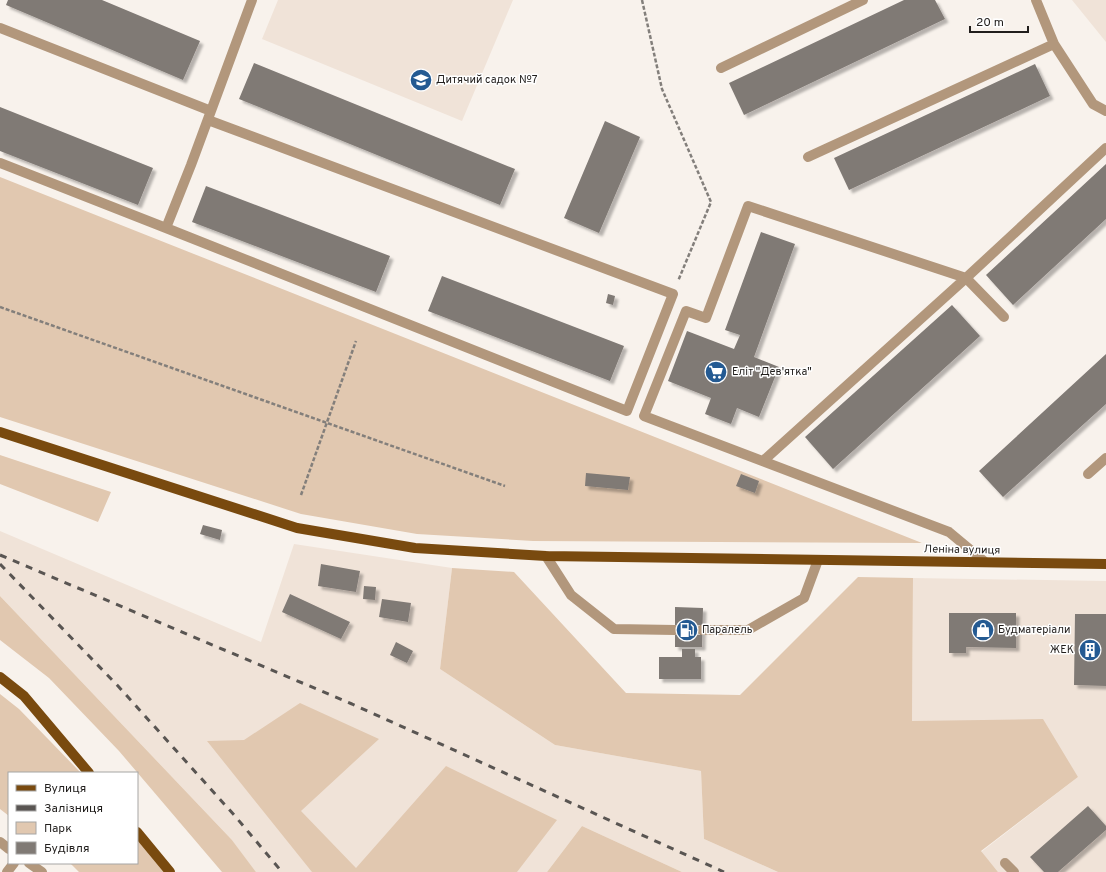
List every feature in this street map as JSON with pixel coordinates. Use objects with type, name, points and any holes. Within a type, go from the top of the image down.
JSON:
[{"type":"main road","name":"Леніна вулиця","points":[[0,432],[297,528],[415,548],[546,556],[1106,564]]},
{"type":"main road","points":[[0,677],[24,696],[88,772]]},
{"type":"main road","points":[[138,833],[170,872]]},
{"type":"lane","points":[[166,228],[210,115],[252,0]]},
{"type":"lane","points":[[721,68],[864,0]]},
{"type":"lane","points":[[1036,0],[1054,44],[1093,104],[1106,111]]},
{"type":"lane","points":[[0,28],[210,115],[673,294],[627,410],[0,163]]},
{"type":"lane","points":[[808,157],[1054,44]]},
{"type":"lane","points":[[763,461],[966,278],[1106,148]]},
{"type":"lane","points":[[985,562],[949,532],[644,416],[686,311],[706,318],[748,206],[966,278],[1004,317]]},
{"type":"lane","points":[[1088,474],[1106,458]]},
{"type":"lane","points":[[546,556],[571,595],[614,629],[675,630]]},
{"type":"lane","points":[[702,630],[748,630],[804,598],[818,560]]},
{"type":"lane","points":[[1005,863],[1014,872]]},
{"type":"lane","points":[[7,872],[13,864]]},
{"type":"lane","points":[[31,864],[42,872]]},
{"type":"path","points":[[642,0],[662,89],[711,202],[673,294]]},
{"type":"path","points":[[0,307],[505,486]]},
{"type":"path","points":[[301,495],[356,341]]},
{"type":"shaded area","name":"Дитячий садок №7","points":[[278,0],[513,0],[462,121],[262,39]]},
{"type":"shaded area","points":[[1072,0],[1106,0],[1106,42]]},
{"type":"shaded area","points":[[0,531],[261,642],[294,544],[452,568],[440,669],[555,745],[701,771],[704,839],[778,872],[682,872],[582,826],[547,872],[256,872],[232,840],[0,596]]},
{"type":"shaded area","points":[[913,578],[1106,581],[1106,872],[998,872],[981,852],[1078,777],[912,721]]},
{"type":"green space","points":[[0,177],[922,543],[533,541],[417,534],[301,514],[0,417]]},
{"type":"green space","points":[[0,455],[111,492],[98,522],[0,484]]},
{"type":"green space","points":[[452,568],[514,572],[626,693],[740,695],[858,577],[913,578],[912,721],[1043,719],[1078,777],[981,851],[998,872],[778,872],[704,839],[701,771],[555,745],[440,669]]},
{"type":"green space","points":[[0,596],[232,840],[256,872],[222,872],[119,751],[49,678],[0,640]]},
{"type":"green space","points":[[0,694],[19,709],[80,772],[8,772],[8,815],[0,809]]},
{"type":"green space","points":[[300,703],[379,739],[301,811],[356,868],[446,766],[557,820],[517,872],[312,872],[207,741],[244,740]]},
{"type":"green space","points":[[582,826],[682,872],[547,872]]},
{"type":"green space","points":[[138,839],[166,872],[79,872],[71,864],[138,864]]},
{"type":"building","points":[[8,0],[102,0],[200,41],[183,80],[6,5]]},
{"type":"building","points":[[904,0],[935,0],[945,19],[744,115],[729,83]]},
{"type":"building","points":[[254,63],[515,169],[500,205],[239,99]]},
{"type":"building","points":[[1035,64],[1050,96],[849,190],[834,158]]},
{"type":"building","points":[[0,107],[153,168],[138,205],[0,151]]},
{"type":"building","points":[[605,121],[640,137],[599,233],[564,218]]},
{"type":"building","points":[[1106,164],[1106,219],[1013,305],[986,275]]},
{"type":"building","points":[[206,186],[390,256],[376,292],[192,222]]},
{"type":"building","points":[[761,232],[795,244],[754,357],[779,367],[759,417],[737,408],[731,424],[705,414],[711,398],[668,381],[687,331],[734,349],[740,335],[725,330]]},
{"type":"building","points":[[442,276],[624,346],[610,381],[428,311]]},
{"type":"building","points":[[608,294],[615,296],[613,305],[606,303]]},
{"type":"building","points":[[952,305],[980,336],[833,469],[805,437]]},
{"type":"building","points":[[1106,354],[1106,404],[1003,497],[979,471]]},
{"type":"building","points":[[586,473],[630,477],[628,490],[585,486]]},
{"type":"building","points":[[741,474],[759,481],[755,493],[736,486]]},
{"type":"building","points":[[203,525],[222,530],[220,540],[200,534]]},
{"type":"building","points":[[321,564],[360,571],[356,592],[318,586]]},
{"type":"building","points":[[364,586],[376,587],[375,600],[363,599]]},
{"type":"building","points":[[290,594],[350,622],[341,639],[282,612]]},
{"type":"building","points":[[382,599],[411,603],[408,622],[379,617]]},
{"type":"building","points":[[675,607],[703,608],[702,647],[675,647]]},
{"type":"building","name":"Будматеріали","points":[[949,613],[1016,613],[1016,648],[966,647],[966,653],[949,653]]},
{"type":"building","name":"ЖЕК","points":[[1075,614],[1106,614],[1106,686],[1074,685]]},
{"type":"building","points":[[396,642],[413,651],[407,663],[390,655]]},
{"type":"building","points":[[682,649],[695,649],[695,657],[701,657],[701,679],[659,679],[659,657],[682,657]]},
{"type":"building","points":[[1088,806],[1106,826],[1106,830],[1058,872],[1044,872],[1030,857]]},
{"type":"tunnel","points":[[675,630],[702,630]]},
{"type":"railway","points":[[0,555],[352,704],[724,872]]},
{"type":"railway","points":[[0,564],[118,686],[235,816],[282,872]]},
{"type":"place","name":"Дитячий садок №7","points":[[421,80]]},
{"type":"place","name":"Еліт \"Дев'ятка\"","points":[[716,372]]},
{"type":"place","name":"Паралель","points":[[687,630]]},
{"type":"place","name":"Будматеріали","points":[[983,630]]},
{"type":"place","name":"ЖЕК","points":[[1090,650]]}]
